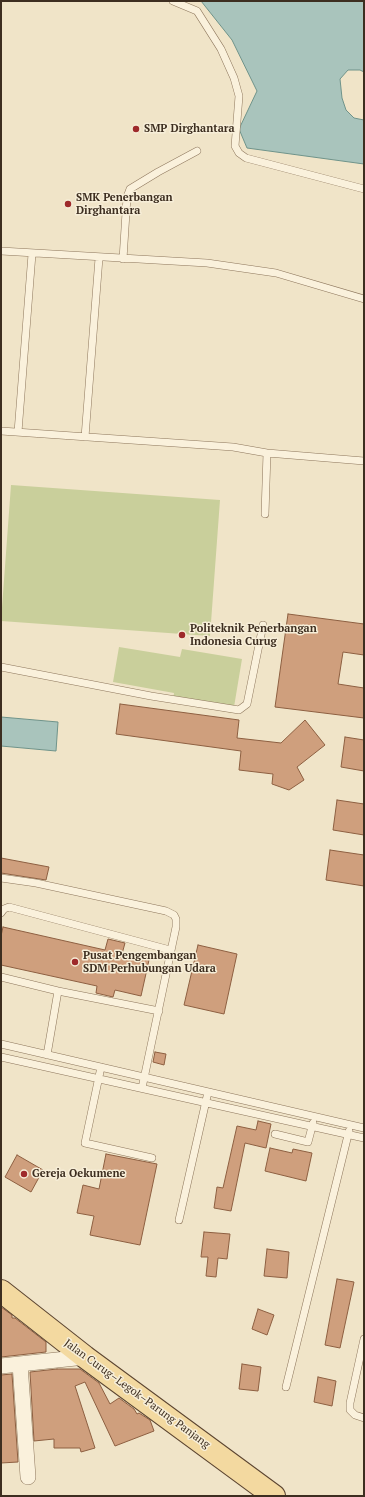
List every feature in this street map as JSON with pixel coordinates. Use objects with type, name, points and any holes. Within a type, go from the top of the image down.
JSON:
[{"type":"main road","name":"Jalan Curug–Legok–Parung Panjang","points":[[1,1291],[85,1357],[274,1496]]},
{"type":"street","points":[[1,1366],[85,1357]]},
{"type":"street","points":[[20,1364],[28,1477]]},
{"type":"lane","points":[[173,1],[196,11],[221,49],[234,78],[239,96],[235,146],[239,153],[246,158],[364,188]]},
{"type":"lane","points":[[123,259],[128,194],[130,189],[197,151]]},
{"type":"lane","points":[[1,251],[99,258],[207,263],[276,273],[364,298]]},
{"type":"lane","points":[[18,432],[32,254]]},
{"type":"lane","points":[[85,437],[99,258]]},
{"type":"lane","points":[[1,430],[233,447],[267,453],[364,461]]},
{"type":"lane","points":[[265,514],[267,453]]},
{"type":"lane","points":[[1,667],[151,696],[239,710],[247,704],[263,625]]},
{"type":"lane","points":[[1,878],[36,883],[166,911],[174,915],[176,919],[142,1088]]},
{"type":"lane","points":[[1,913],[4,909],[9,907],[170,950]]},
{"type":"lane","points":[[1,977],[58,991],[158,1011]]},
{"type":"lane","points":[[47,1055],[58,991]]},
{"type":"lane","points":[[1,1044],[364,1128]]},
{"type":"lane","points":[[1,1057],[364,1138]]},
{"type":"lane","points":[[101,1067],[85,1143],[152,1158]]},
{"type":"lane","points":[[179,1220],[208,1092]]},
{"type":"lane","points":[[275,1134],[308,1142],[314,1117]]},
{"type":"lane","points":[[286,1387],[350,1125]]},
{"type":"lane","points":[[364,1339],[350,1403],[350,1410],[355,1416],[364,1418]]},
{"type":"green space","points":[[11,485],[220,500],[210,636],[1,621]]},
{"type":"green space","points":[[119,647],[180,657],[182,649],[242,659],[233,713],[173,702],[174,693],[113,682]]},
{"type":"water","points":[[201,1],[364,1],[364,72],[360,70],[348,70],[340,79],[342,98],[346,110],[354,118],[364,120],[364,164],[247,148],[239,129],[257,91],[232,40]]},
{"type":"water","points":[[1,717],[58,722],[56,751],[1,746]]},
{"type":"building","points":[[288,614],[364,624],[364,655],[343,652],[338,684],[364,688],[364,718],[275,707]]},
{"type":"building","points":[[120,704],[239,720],[237,738],[281,743],[305,720],[325,745],[297,767],[304,780],[289,790],[272,784],[273,774],[239,770],[241,751],[116,734]]},
{"type":"building","points":[[345,737],[364,740],[364,771],[341,767]]},
{"type":"building","points":[[337,800],[364,804],[364,835],[333,830]]},
{"type":"building","points":[[330,850],[364,855],[364,886],[326,880]]},
{"type":"building","points":[[1,858],[49,867],[46,880],[1,873]]},
{"type":"building","name":"Pusat Pengembangan SDM Perhubungan Udara","points":[[3,927],[105,950],[108,939],[125,943],[122,954],[149,960],[141,996],[115,990],[113,997],[96,993],[97,986],[1,965],[1,936]]},
{"type":"building","points":[[198,945],[237,954],[224,1014],[184,1005]]},
{"type":"building","points":[[155,1052],[166,1054],[164,1065],[153,1062]]},
{"type":"building","points":[[258,1121],[271,1124],[266,1148],[245,1143],[231,1211],[214,1208],[217,1187],[223,1188],[237,1126],[256,1130]]},
{"type":"building","points":[[270,1148],[292,1153],[293,1149],[312,1153],[306,1181],[265,1171]]},
{"type":"building","points":[[106,1154],[157,1164],[140,1245],[90,1235],[94,1216],[77,1213],[83,1185],[99,1189]]},
{"type":"building","name":"Gereja Oekumene","points":[[17,1155],[43,1170],[31,1192],[5,1177]]},
{"type":"building","points":[[204,1232],[230,1234],[227,1259],[218,1258],[216,1277],[206,1276],[208,1257],[201,1257]]},
{"type":"building","points":[[267,1249],[289,1252],[287,1278],[264,1276]]},
{"type":"building","points":[[337,1279],[354,1282],[340,1348],[325,1345]]},
{"type":"building","points":[[1,1307],[12,1315],[12,1318],[15,1318],[46,1342],[46,1352],[1,1357]]},
{"type":"building","points":[[258,1309],[274,1315],[267,1335],[252,1329]]},
{"type":"building","points":[[242,1364],[261,1367],[258,1391],[239,1389]]},
{"type":"building","points":[[57,1369],[80,1369],[99,1383],[110,1404],[119,1398],[134,1409],[137,1414],[139,1413],[150,1420],[154,1431],[115,1446],[85,1382],[75,1386],[95,1448],[81,1452],[80,1448],[54,1448],[54,1439],[34,1441],[30,1372]]},
{"type":"building","points":[[12,1374],[18,1462],[1,1463],[1,1375]]},
{"type":"building","points":[[318,1377],[336,1381],[332,1406],[314,1402]]},
{"type":"place","name":"SMP Dirghantara","points":[[136,129]]},
{"type":"place","name":"SMK Penerbangan Dirghantara","points":[[68,204]]},
{"type":"place","name":"Politeknik Penerbangan Indonesia Curug","points":[[182,635]]},
{"type":"place","name":"Pusat Pengembangan SDM Perhubungan Udara","points":[[75,962]]},
{"type":"place","name":"Gereja Oekumene","points":[[24,1174]]}]
